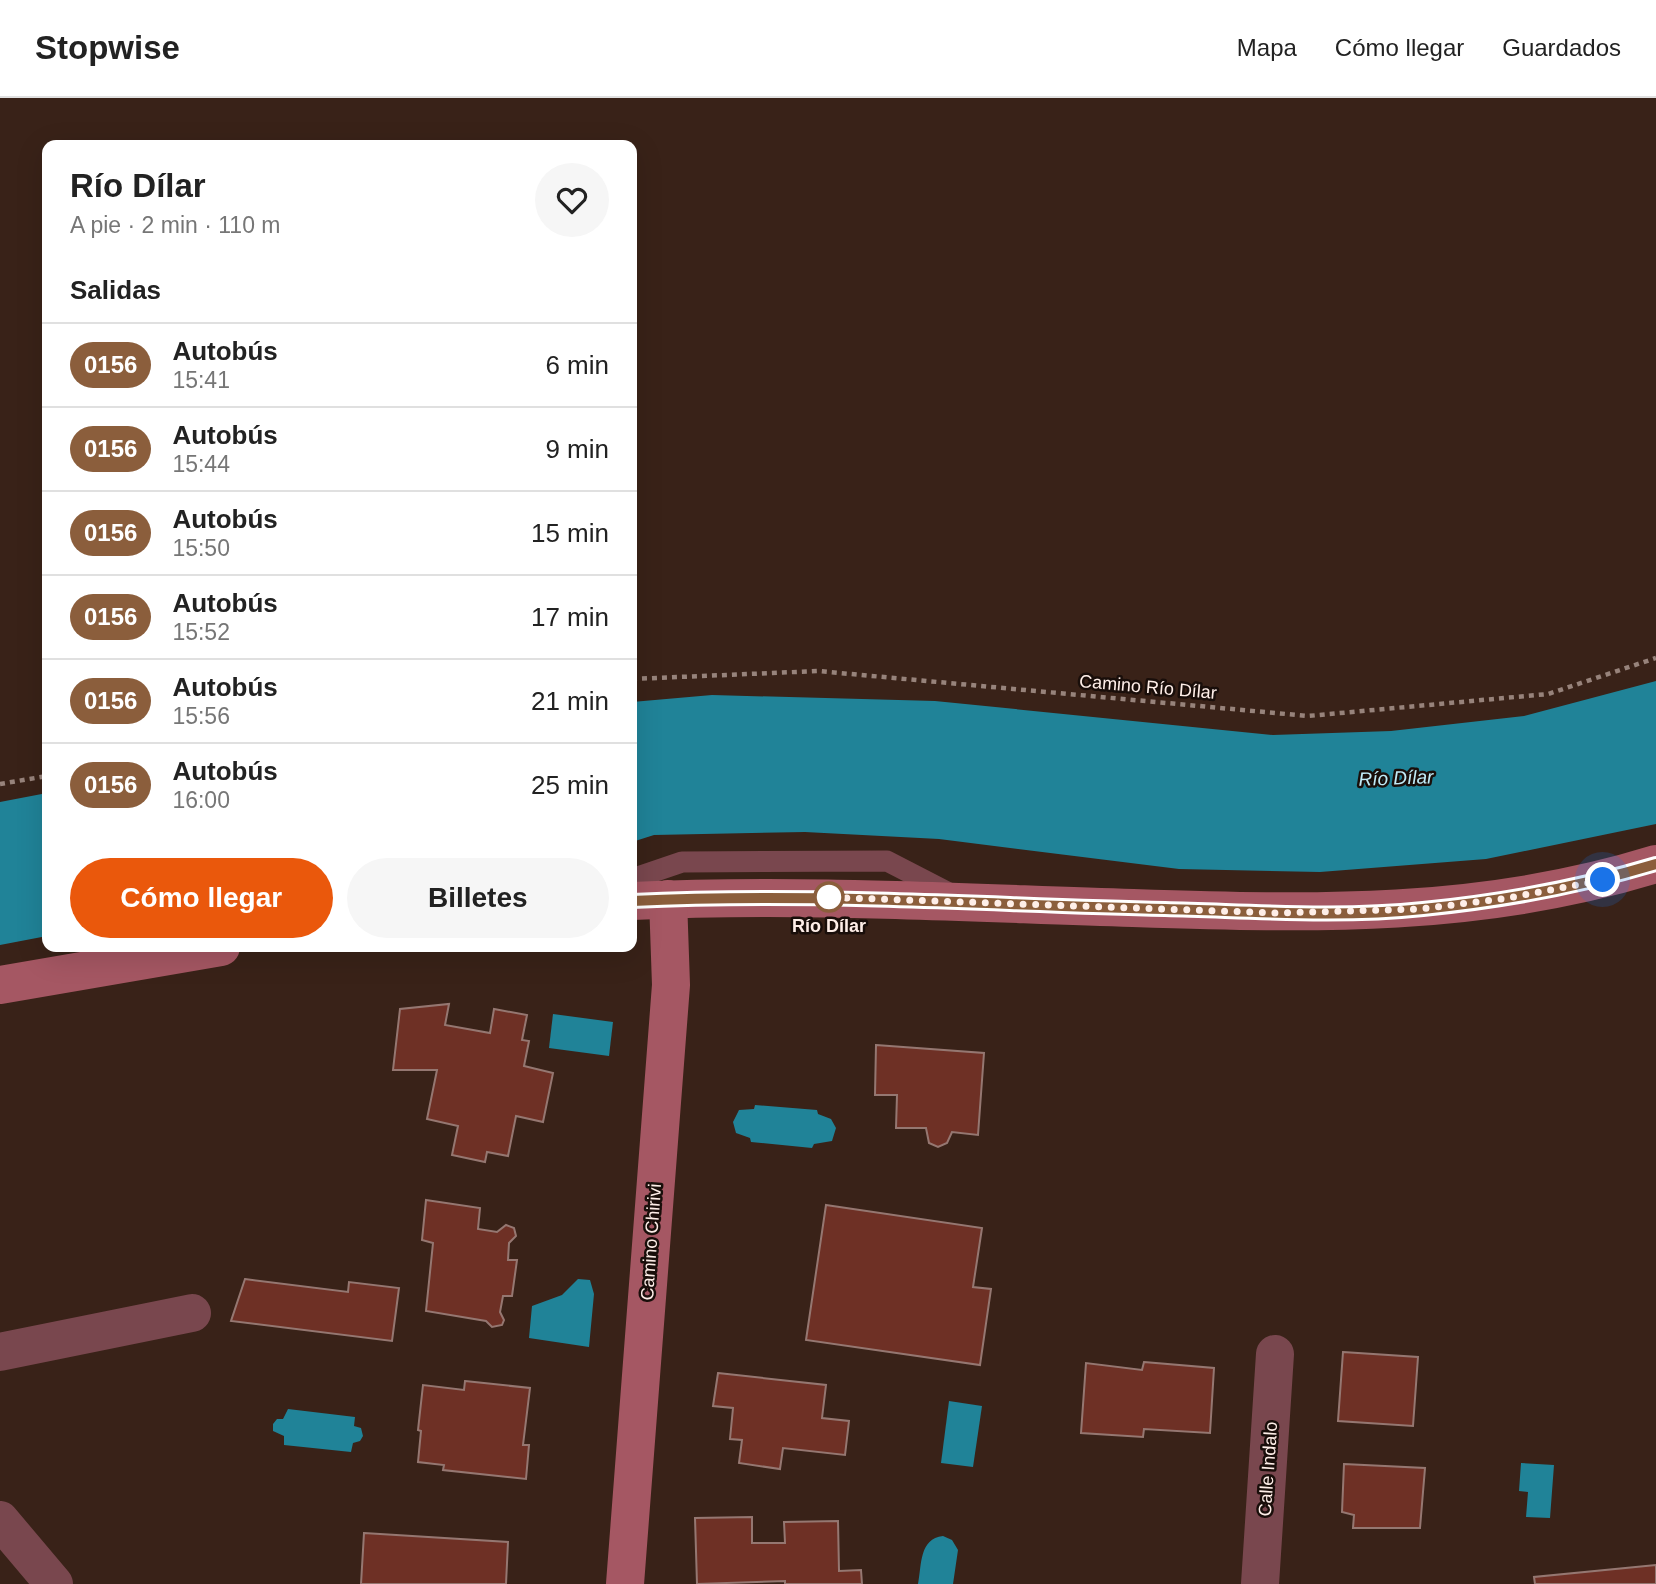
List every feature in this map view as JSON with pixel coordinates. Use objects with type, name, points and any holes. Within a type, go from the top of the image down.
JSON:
[{"type":"street","points":[[650,900],[842,897],[1277,913],[1421,909],[1508,898],[1603,880],[1656,864]]},
{"type":"street","name":"Camino Chirivi","points":[[625,1584],[671,985],[650,900]]},
{"type":"street","points":[[0,985],[192,952]]},
{"type":"street","points":[[0,1352],[192,1313]]},
{"type":"street","name":"Calle Indalo","points":[[1260,1584],[1275,1354]]},
{"type":"street","points":[[0,1520],[54,1584]]},
{"type":"lane","points":[[637,877],[682,862],[887,861],[965,901]]},
{"type":"path","name":"Camino Río Dílar","points":[[637,679],[818,671],[1308,716],[1548,694],[1656,659]]},
{"type":"path","points":[[0,784],[42,777]]},
{"type":"water","points":[[1656,681],[1656,824],[1486,859],[1320,872],[1179,869],[939,839],[805,832],[654,835],[637,840],[637,702],[712,695],[935,701],[1273,735],[1391,731],[1524,716]]},
{"type":"water","points":[[42,794],[42,937],[0,945],[0,802]]},
{"type":"water","points":[[553,1014],[613,1022],[609,1056],[549,1048]]},
{"type":"water","points":[[755,1105],[817,1110],[818,1114],[831,1119],[836,1128],[832,1141],[814,1144],[812,1148],[751,1142],[750,1138],[736,1133],[733,1122],[739,1110],[754,1109]]},
{"type":"water","points":[[578,1279],[590,1280],[594,1294],[589,1347],[529,1338],[532,1306],[562,1295]]},
{"type":"water","points":[[949,1401],[982,1406],[973,1467],[941,1463]]},
{"type":"water","points":[[288,1409],[355,1417],[354,1426],[361,1428],[363,1436],[360,1441],[353,1443],[351,1452],[284,1445],[284,1436],[273,1431],[273,1424],[277,1419],[283,1419]]},
{"type":"water","points":[[1521,1463],[1554,1465],[1550,1518],[1526,1517],[1528,1492],[1519,1491]]},
{"type":"water","points":[[943,1536],[952,1540],[958,1550],[953,1584],[918,1584],[926,1547],[935,1538]]},
{"type":"building","points":[[449,1004],[445,1025],[490,1033],[494,1009],[527,1015],[522,1040],[529,1041],[524,1066],[553,1073],[543,1122],[516,1116],[508,1156],[487,1152],[485,1162],[452,1155],[458,1126],[427,1119],[437,1070],[393,1070],[400,1009]]},
{"type":"building","points":[[876,1045],[984,1053],[978,1135],[952,1132],[947,1143],[938,1147],[929,1143],[926,1128],[896,1128],[897,1095],[875,1095]]},
{"type":"building","points":[[426,1200],[480,1208],[478,1229],[497,1232],[506,1225],[514,1228],[516,1236],[509,1243],[508,1260],[517,1260],[512,1296],[503,1296],[500,1312],[504,1320],[502,1325],[492,1327],[486,1321],[426,1311],[433,1243],[422,1240]]},
{"type":"building","points":[[826,1205],[982,1228],[973,1287],[991,1289],[980,1365],[806,1340]]},
{"type":"building","points":[[245,1279],[348,1292],[349,1282],[399,1288],[392,1341],[231,1321]]},
{"type":"building","points":[[1343,1352],[1418,1357],[1413,1426],[1338,1421]]},
{"type":"building","points":[[1144,1362],[1214,1368],[1210,1433],[1144,1429],[1143,1437],[1081,1433],[1086,1363],[1142,1370]]},
{"type":"building","points":[[718,1373],[826,1385],[822,1418],[849,1421],[845,1455],[783,1448],[780,1469],[739,1463],[742,1440],[730,1439],[733,1408],[713,1406]]},
{"type":"building","points":[[465,1381],[530,1388],[523,1445],[529,1445],[526,1479],[443,1470],[444,1465],[418,1462],[423,1385],[464,1390]]},
{"type":"building","points":[[1344,1464],[1425,1468],[1420,1528],[1353,1528],[1354,1515],[1342,1512]]},
{"type":"building","points":[[752,1517],[752,1543],[785,1543],[784,1522],[838,1521],[839,1571],[861,1570],[862,1584],[785,1584],[785,1581],[697,1584],[695,1518]]},
{"type":"building","points":[[364,1533],[508,1542],[506,1584],[361,1584]]},
{"type":"building","points":[[1656,1565],[1656,1584],[1535,1584],[1534,1577]]},
{"type":"bus line","name":"0156","points":[[637,901],[842,897],[1277,913],[1421,909],[1508,898],[1603,880],[1656,864]]},
{"type":"place","name":"Río Dílar","points":[[829,897]]},
{"type":"route","points":[[829,897],[819,897],[1277,913],[1421,909],[1508,898],[1603,880]]}]
